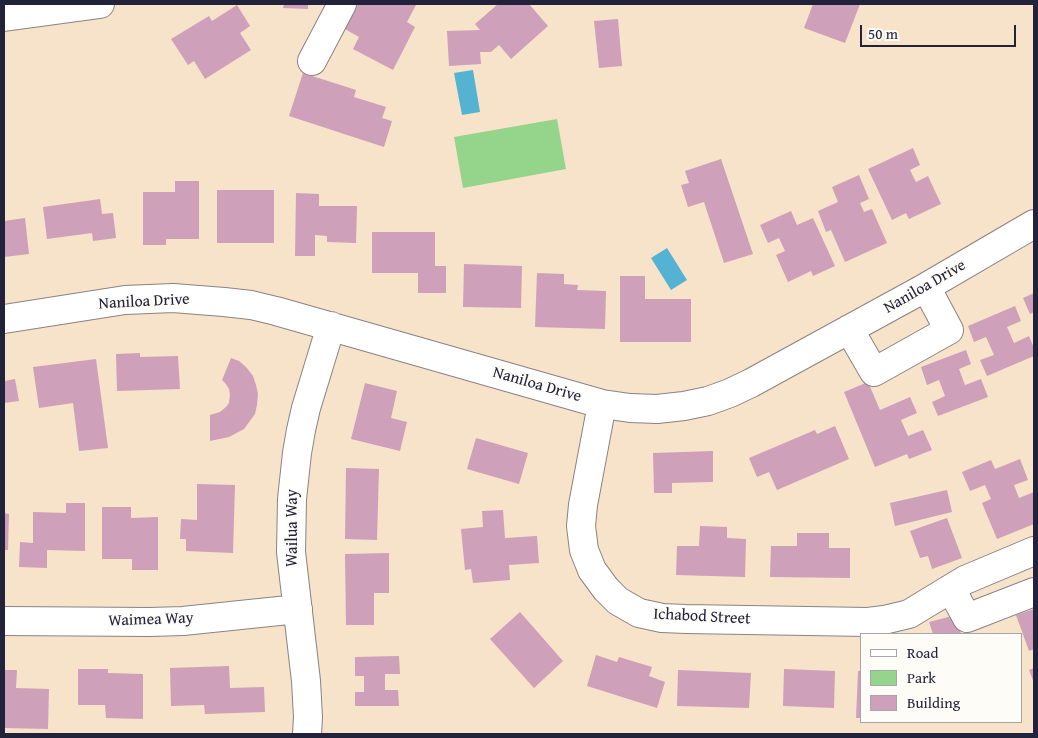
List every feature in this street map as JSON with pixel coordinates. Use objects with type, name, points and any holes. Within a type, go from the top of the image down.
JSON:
[{"type":"street","points":[[4,17],[100,4]]},
{"type":"street","points":[[312,61],[342,4]]},
{"type":"street","name":"Naniloa Drive","points":[[4,319],[125,300],[173,298],[224,302],[251,306],[331,326],[602,404],[657,409],[684,406],[730,394],[926,287],[1034,224]]},
{"type":"street","points":[[849,329],[874,372],[949,330],[926,287]]},
{"type":"street","name":"Wailua Way","points":[[307,734],[307,690],[292,568],[290,536],[292,499],[301,430],[331,326]]},
{"type":"street","name":"Ichabod Street","points":[[602,404],[583,505],[581,526],[584,550],[592,570],[606,589],[618,602],[639,613],[662,618],[868,622],[884,620],[909,614],[965,580],[1034,551]]},
{"type":"street","points":[[951,589],[967,618],[1034,592]]},
{"type":"street","name":"Waimea Way","points":[[4,621],[183,621],[298,609]]},
{"type":"green space","points":[[557,119],[566,169],[463,188],[454,137]]},
{"type":"water","points":[[473,70],[480,112],[462,115],[454,73]]},
{"type":"water","points":[[667,248],[687,280],[671,290],[651,258]]},
{"type":"building","points":[[284,4],[308,4],[308,9],[283,8]]},
{"type":"building","points":[[358,4],[416,5],[407,22],[415,27],[393,70],[353,49],[359,37],[345,29]]},
{"type":"building","points":[[498,4],[529,4],[548,26],[511,59],[499,45],[491,52],[480,52],[481,64],[449,66],[447,31],[480,30],[475,24]]},
{"type":"building","points":[[813,4],[860,4],[845,43],[804,28]]},
{"type":"building","points":[[237,5],[250,26],[240,33],[251,50],[205,79],[194,61],[188,65],[171,39],[209,16],[212,21]]},
{"type":"building","points":[[618,19],[622,66],[599,68],[594,21]]},
{"type":"building","points":[[303,73],[356,90],[354,97],[386,107],[382,118],[392,121],[384,147],[289,116]]},
{"type":"building","points":[[913,148],[920,165],[910,170],[916,182],[928,176],[941,204],[909,219],[906,213],[892,220],[868,169]]},
{"type":"building","points":[[721,159],[753,254],[724,263],[704,202],[688,207],[681,185],[689,183],[685,171]]},
{"type":"building","points":[[859,175],[869,199],[860,203],[864,212],[872,209],[887,243],[845,262],[831,230],[826,232],[818,211],[838,202],[832,187]]},
{"type":"building","points":[[175,181],[199,181],[199,239],[166,239],[166,245],[143,245],[143,192],[175,192]]},
{"type":"building","points":[[217,190],[274,190],[274,243],[217,243]]},
{"type":"building","points":[[296,193],[319,194],[319,206],[357,206],[356,243],[327,242],[327,236],[315,235],[315,256],[295,256]]},
{"type":"building","points":[[100,199],[102,214],[113,213],[116,238],[93,241],[92,233],[47,239],[43,207]]},
{"type":"building","points":[[791,211],[797,225],[813,218],[835,266],[813,276],[811,271],[788,282],[776,255],[785,251],[779,238],[768,243],[760,225]]},
{"type":"building","points":[[25,218],[29,254],[4,257],[4,221]]},
{"type":"building","points":[[372,232],[435,232],[435,266],[446,266],[446,293],[418,293],[418,273],[372,273]]},
{"type":"building","points":[[464,264],[522,266],[521,308],[463,307]]},
{"type":"building","points":[[537,273],[564,274],[564,284],[578,285],[577,290],[606,291],[605,329],[535,327]]},
{"type":"building","points":[[620,276],[645,276],[645,299],[691,299],[691,342],[620,342]]},
{"type":"building","points":[[1034,293],[1034,312],[1030,314],[1023,298]]},
{"type":"building","points":[[1015,306],[1021,321],[1007,327],[1014,343],[1029,336],[1034,348],[1034,356],[987,376],[980,360],[994,355],[986,337],[974,342],[968,326]]},
{"type":"building","points":[[966,350],[971,364],[959,369],[965,385],[981,379],[988,397],[938,416],[932,402],[945,396],[939,380],[927,385],[921,367]]},
{"type":"building","points":[[140,353],[140,357],[178,356],[180,389],[117,391],[116,354]]},
{"type":"building","points":[[231,358],[239,361],[253,376],[258,394],[255,414],[244,429],[229,437],[210,441],[210,415],[220,412],[229,403],[229,389],[222,380]]},
{"type":"building","points":[[96,359],[108,448],[79,451],[73,403],[39,408],[33,367]]},
{"type":"building","points":[[15,379],[19,401],[4,403],[4,381]]},
{"type":"building","points":[[868,382],[880,410],[910,397],[917,413],[901,420],[908,436],[923,430],[932,450],[909,459],[907,454],[875,467],[844,392]]},
{"type":"building","points":[[365,383],[397,391],[391,418],[407,422],[400,451],[351,439]]},
{"type":"building","points":[[835,426],[849,459],[777,490],[769,472],[757,477],[749,458],[815,430],[817,434]]},
{"type":"building","points":[[476,438],[528,453],[519,484],[467,469]]},
{"type":"building","points":[[713,451],[713,482],[672,483],[672,493],[654,493],[653,453]]},
{"type":"building","points":[[1020,459],[1028,480],[1014,485],[1019,498],[1034,492],[1034,524],[997,539],[982,503],[991,499],[985,485],[970,491],[962,472],[991,460],[995,469]]},
{"type":"building","points":[[346,468],[379,469],[377,540],[345,539]]},
{"type":"building","points":[[197,484],[235,485],[233,553],[186,551],[186,539],[180,539],[181,519],[197,520]]},
{"type":"building","points":[[947,490],[952,512],[895,526],[890,503]]},
{"type":"building","points":[[66,503],[85,503],[85,551],[47,550],[47,568],[19,567],[20,542],[33,543],[33,512],[66,513]]},
{"type":"building","points":[[102,507],[131,507],[131,518],[158,517],[158,570],[132,570],[132,559],[102,559]]},
{"type":"building","points":[[503,510],[505,538],[537,536],[539,563],[509,565],[510,580],[473,583],[471,569],[465,570],[461,529],[483,527],[482,511]]},
{"type":"building","points":[[4,513],[9,514],[8,550],[4,550]]},
{"type":"building","points":[[947,518],[962,558],[932,569],[928,556],[920,558],[910,531]]},
{"type":"building","points":[[700,526],[727,527],[727,538],[746,539],[745,577],[676,575],[677,546],[699,546]]},
{"type":"building","points":[[797,533],[829,533],[829,548],[850,548],[850,578],[770,577],[771,546],[797,546]]},
{"type":"building","points":[[389,553],[389,593],[374,593],[374,625],[346,625],[345,554]]},
{"type":"building","points":[[1034,609],[1034,649],[1029,651],[1016,615]]},
{"type":"building","points":[[520,612],[563,661],[534,688],[490,639]]},
{"type":"building","points":[[956,615],[961,633],[933,633],[929,622]]},
{"type":"building","points":[[596,655],[617,662],[619,657],[652,667],[649,676],[665,682],[657,708],[587,686]]},
{"type":"building","points":[[399,656],[400,674],[385,674],[385,690],[398,690],[399,706],[355,706],[355,692],[364,692],[364,676],[355,676],[355,657]]},
{"type":"building","points":[[229,666],[230,688],[264,687],[265,712],[205,714],[204,705],[171,706],[170,668]]},
{"type":"building","points":[[1034,668],[1034,683],[1029,670]]},
{"type":"building","points":[[78,669],[108,669],[108,673],[143,674],[143,719],[106,718],[105,705],[78,705]]},
{"type":"building","points":[[784,669],[835,671],[834,708],[783,706]]},
{"type":"building","points":[[4,670],[17,670],[16,688],[49,689],[48,729],[4,728]]},
{"type":"building","points":[[678,670],[751,673],[749,708],[677,706]]},
{"type":"building","points":[[858,671],[860,671],[860,718],[856,718]]}]
